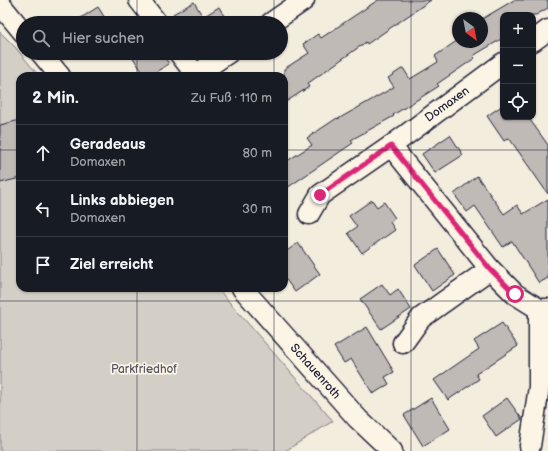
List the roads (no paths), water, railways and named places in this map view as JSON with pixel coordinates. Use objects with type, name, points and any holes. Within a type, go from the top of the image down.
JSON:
[{"type":"street","points":[[139,0],[152,16]]},
{"type":"street","points":[[281,16],[304,0]]},
{"type":"street","points":[[0,4],[16,23]]},
{"type":"street","points":[[536,39],[548,30]]},
{"type":"street","points":[[47,60],[57,72]]},
{"type":"street","points":[[185,60],[193,72]]},
{"type":"street","points":[[200,72],[218,60]]},
{"type":"street","name":"Domaxen","points":[[309,214],[320,195],[391,146],[500,65]]},
{"type":"street","points":[[391,146],[490,269],[515,294],[544,309],[539,387],[530,446]]},
{"type":"street","points":[[402,343],[420,318],[490,269]]},
{"type":"street","name":"Schauenroth","points":[[246,292],[358,419],[392,451]]},
{"type":"park label","name":"Parkfriedhof","points":[[144,369]]}]
